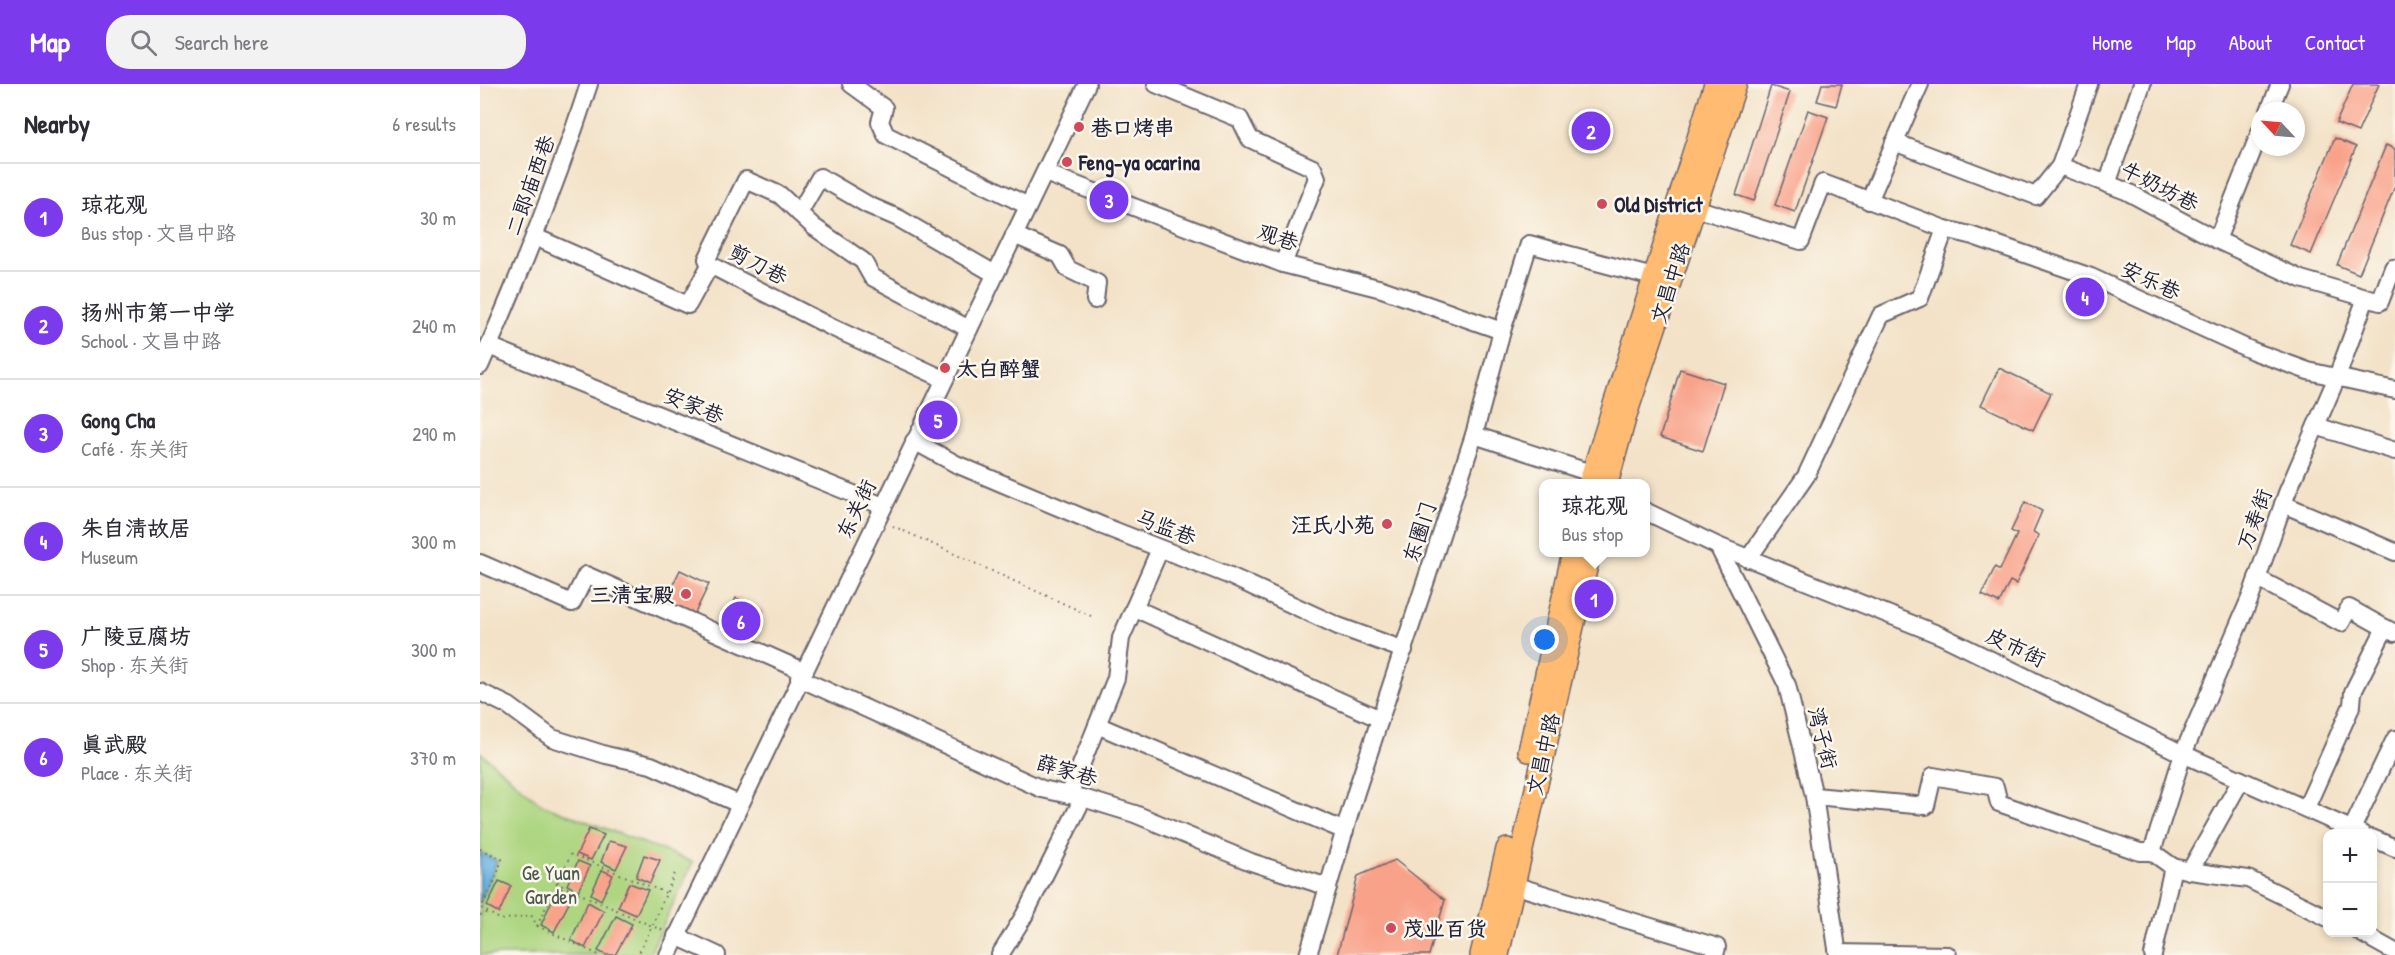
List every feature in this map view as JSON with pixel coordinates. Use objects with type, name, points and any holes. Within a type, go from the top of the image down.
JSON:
[{"type":"main road","name":"文昌中路","points":[[1597,479],[1653,277],[1715,84]]},
{"type":"main road","name":"文昌中路","points":[[1597,479],[1626,415],[1736,84]]},
{"type":"main road","name":"文昌中路","points":[[1481,955],[1572,557]]},
{"type":"main road","name":"文昌中路","points":[[1498,955],[1589,557]]},
{"type":"street","name":"二郎庙西巷","points":[[480,366],[562,168],[589,84]]},
{"type":"street","points":[[851,84],[884,108],[880,122],[886,135],[1028,206]]},
{"type":"street","name":"东关街","points":[[668,955],[669,933],[739,804],[1088,84]]},
{"type":"street","points":[[1156,84],[1240,119],[1250,139],[1312,168],[1317,178],[1283,264]]},
{"type":"street","points":[[1869,201],[1920,84]]},
{"type":"street","points":[[1894,142],[2036,196],[2060,166],[2089,84]]},
{"type":"street","points":[[2107,184],[2142,84]]},
{"type":"street","points":[[2273,102],[2280,84]]},
{"type":"street","points":[[2217,240],[2251,155]]},
{"type":"street","name":"牛奶坊巷","points":[[2060,166],[2126,192],[2217,240],[2301,279],[2366,298]]},
{"type":"street","name":"观巷","points":[[1044,173],[1283,264],[1382,289],[1502,331]]},
{"type":"street","points":[[799,213],[820,177],[868,205],[898,218],[995,274]]},
{"type":"street","points":[[710,265],[707,259],[746,180],[780,195],[814,227],[863,261],[872,277],[969,329]]},
{"type":"street","name":"安乐巷","points":[[1695,208],[1801,241],[1823,183],[1945,229],[1970,235],[2091,277],[2253,351],[2308,371],[2395,390]]},
{"type":"street","points":[[1748,558],[1806,476],[1881,315],[1920,298],[1945,229]]},
{"type":"street","points":[[1014,235],[1060,255],[1068,269],[1096,283],[1095,300]]},
{"type":"street","name":"剪刀巷","points":[[535,237],[688,305],[710,265],[829,326],[944,379]]},
{"type":"street","name":"东圈门","points":[[1308,955],[1380,719],[1474,435],[1502,331],[1529,244],[1653,277]]},
{"type":"street","points":[[2366,298],[2380,302],[2393,268],[2395,268]]},
{"type":"street","name":"万寿街","points":[[2152,852],[2183,754],[2257,578],[2283,504],[2337,376],[2366,298]]},
{"type":"street","name":"安家巷","points":[[489,346],[880,512]]},
{"type":"street","points":[[2316,426],[2395,450]]},
{"type":"street","points":[[1474,435],[1591,479]]},
{"type":"street","name":"马监巷","points":[[914,441],[956,464],[1228,575],[1338,626],[1404,650]]},
{"type":"street","points":[[2283,504],[2395,552]]},
{"type":"street","name":"皮市街","points":[[1650,513],[1718,546],[1942,636],[2183,754],[2353,829]]},
{"type":"street","name":"湾子街","points":[[1718,546],[1787,685],[1814,796],[1838,954]]},
{"type":"street","points":[[1000,955],[1024,916],[1076,797],[1097,725],[1116,678],[1121,638],[1160,549]]},
{"type":"street","name":"薛家巷","points":[[480,563],[572,603],[586,575],[1042,789],[1135,814],[1251,862],[1328,887]]},
{"type":"street","points":[[2257,578],[2342,623],[2349,608],[2390,631],[2353,692],[2352,705],[2306,808]]},
{"type":"street","points":[[1134,608],[1380,719]]},
{"type":"street","points":[[480,692],[509,706],[552,738],[606,755],[651,765],[739,804]]},
{"type":"street","points":[[1097,725],[1345,831]]},
{"type":"street","points":[[2358,829],[2395,739]]},
{"type":"street","points":[[1814,796],[1926,806],[1933,776],[1995,788],[2000,803],[2140,852],[2152,852],[2182,869],[2248,879],[2323,916]]},
{"type":"street","points":[[2153,955],[2182,869],[2241,780]]},
{"type":"street","points":[[2377,840],[2395,848]]},
{"type":"street","points":[[1513,885],[1717,947],[1715,955]]},
{"type":"street","points":[[669,933],[717,955]]},
{"type":"street","points":[[2367,937],[2395,952]]},
{"type":"street","points":[[1838,954],[1948,955]]},
{"type":"path","points":[[880,512],[1091,616]]},
{"type":"path","points":[[480,849],[502,859],[482,908],[487,913],[501,920],[531,915],[537,926],[599,955]]},
{"type":"path","points":[[537,926],[571,854],[666,893]]},
{"type":"path","points":[[638,955],[675,873]]},
{"type":"path","points":[[556,883],[669,933]]},
{"type":"path","points":[[480,915],[487,913]]},
{"type":"green space","name":"Ge Yuan Garden","points":[[480,752],[541,804],[693,862],[649,955],[480,955]]},
{"type":"water","points":[[480,854],[497,861],[480,903]]},
{"type":"building","points":[[1822,84],[1842,84],[1836,106],[1817,101]]},
{"type":"building","points":[[2353,84],[2379,84],[2358,132],[2336,123]]},
{"type":"building","points":[[1771,86],[1790,92],[1754,201],[1736,195]]},
{"type":"building","points":[[1808,110],[1828,117],[1795,212],[1775,205]]},
{"type":"building","points":[[2335,138],[2356,147],[2311,254],[2290,245]]},
{"type":"building","points":[[2386,145],[2395,149],[2395,186],[2359,274],[2337,265]]},
{"type":"building","points":[[1999,368],[2051,393],[2033,430],[1981,405]]},
{"type":"building","points":[[1680,369],[1724,383],[1703,451],[1660,437]]},
{"type":"building","points":[[2025,502],[2042,511],[2033,532],[2039,535],[2016,584],[2010,581],[1999,603],[1982,595],[1995,567],[2000,570],[2017,534],[2011,531]]},
{"type":"building","name":"三清宝殿","points":[[680,570],[709,584],[693,617],[664,603]]},
{"type":"building","points":[[736,598],[763,611],[746,643],[720,631]]},
{"type":"building","points":[[589,829],[604,835],[591,860],[577,854]]},
{"type":"building","points":[[609,841],[627,846],[616,869],[601,862]]},
{"type":"building","points":[[644,855],[660,860],[650,883],[636,877]]},
{"type":"building","name":"茂业百货","points":[[1395,860],[1445,900],[1429,955],[1337,955],[1358,876]]},
{"type":"building","points":[[578,861],[590,866],[578,891],[567,885]]},
{"type":"building","points":[[602,870],[613,875],[601,900],[591,894]]},
{"type":"building","points":[[499,881],[511,886],[499,913],[487,906]]},
{"type":"building","points":[[629,883],[648,890],[636,915],[618,907]]},
{"type":"building","points":[[558,887],[573,895],[554,932],[541,925]]},
{"type":"building","points":[[588,902],[604,911],[585,948],[571,940]]},
{"type":"building","points":[[616,916],[632,924],[615,955],[606,955],[598,951]]},
{"type":"place","name":"巷口烤串","points":[[1079,127]]},
{"type":"place","name":"扬州市第一中学","points":[[1591,131]]},
{"type":"place","name":"Feng-ya ocarina","points":[[1067,162]]},
{"type":"place","name":"Gong Cha","points":[[1109,200]]},
{"type":"place","name":"Old District","points":[[1602,204]]},
{"type":"place","name":"朱自清故居","points":[[2085,297]]},
{"type":"place","name":"太白醉蟹","points":[[945,368]]},
{"type":"place","name":"广陵豆腐坊","points":[[938,420]]},
{"type":"place","name":"汪氏小苑","points":[[1387,524]]},
{"type":"place","name":"三清宝殿","points":[[686,594]]},
{"type":"place","name":"琼花观","points":[[1594,599]]},
{"type":"place","name":"真武殿","points":[[741,621]]},
{"type":"place","name":"茂业百货","points":[[1391,928]]}]
